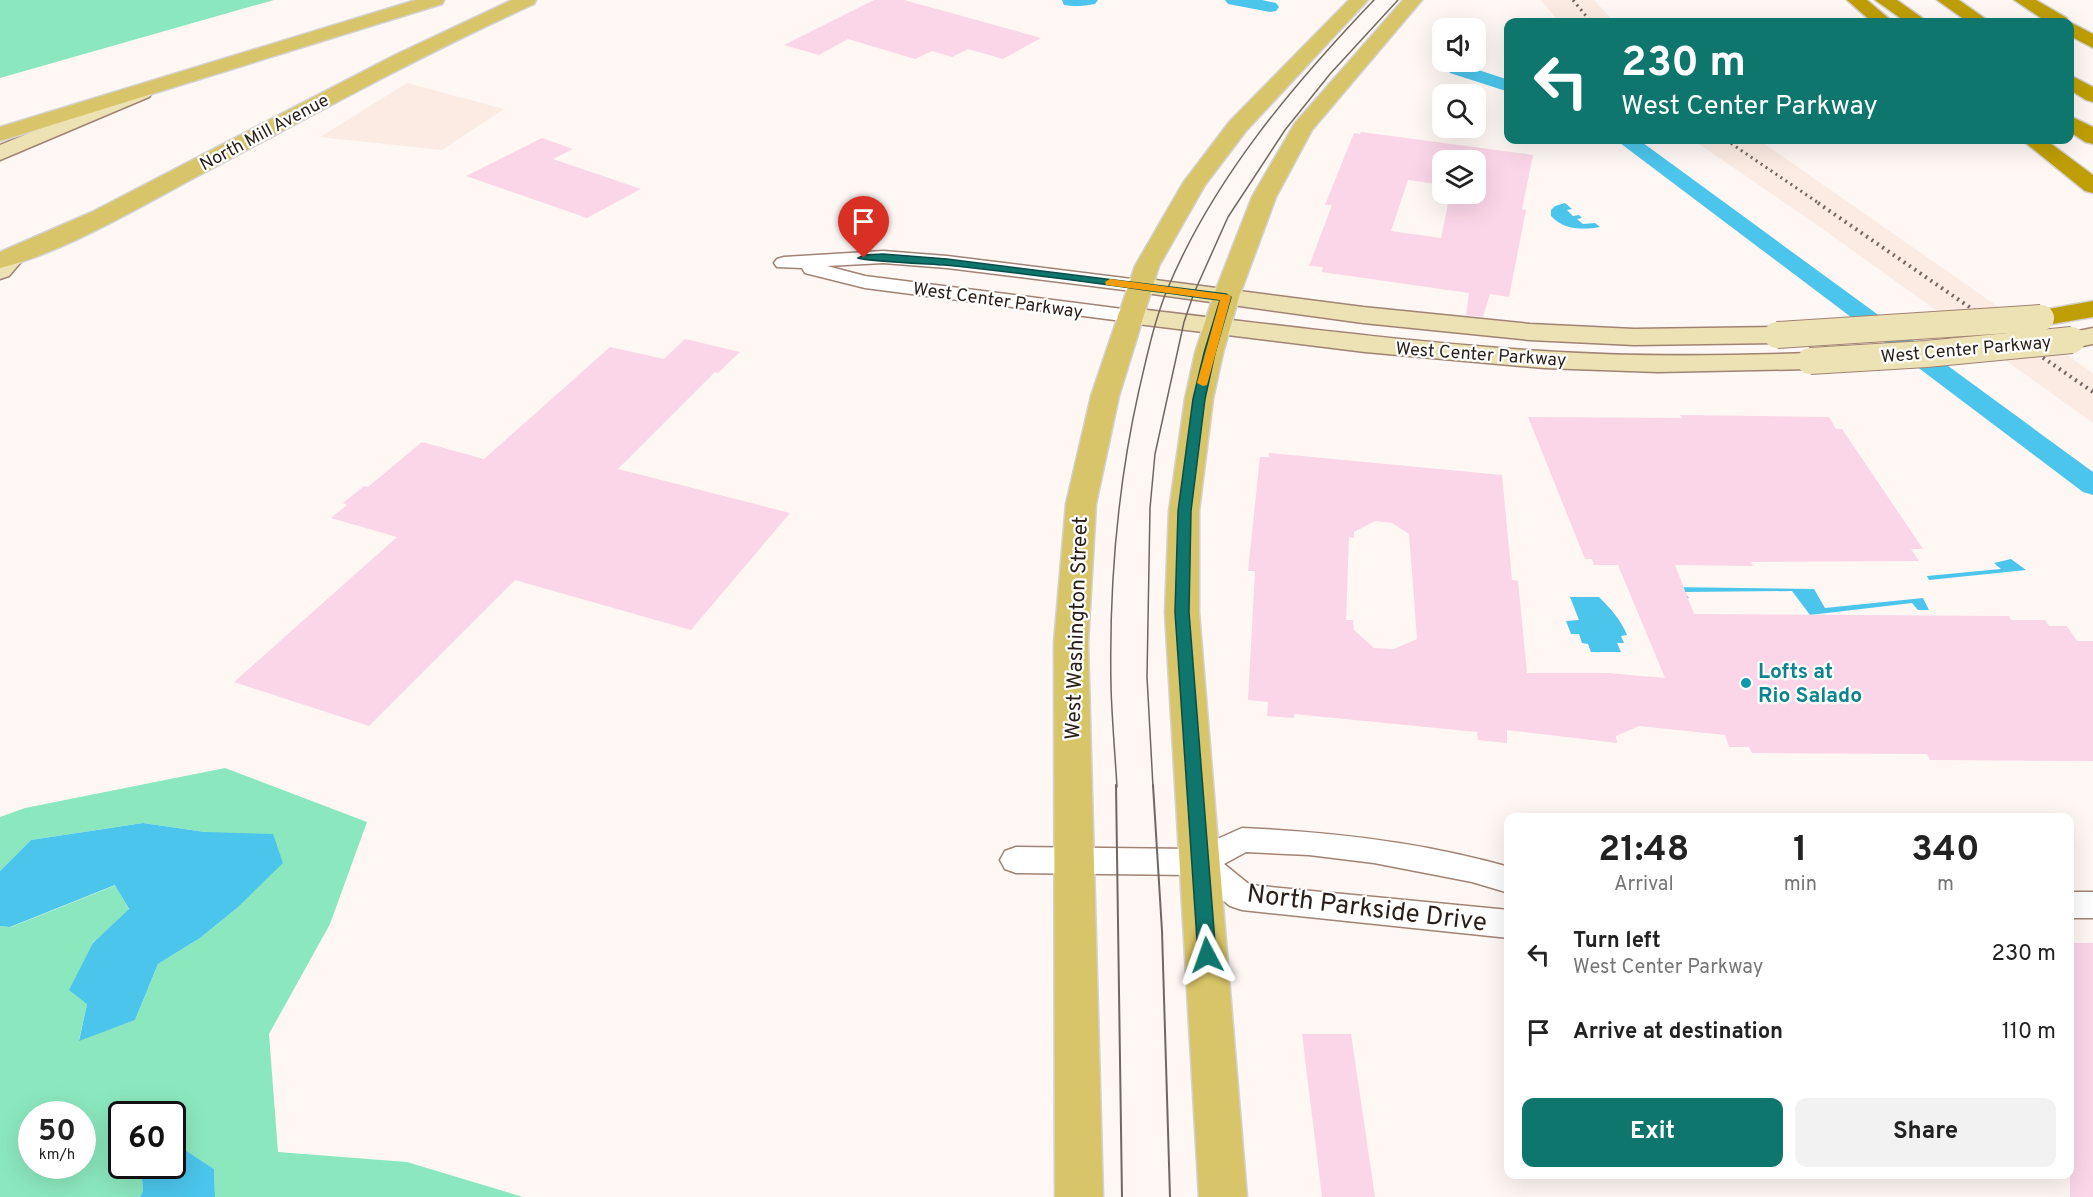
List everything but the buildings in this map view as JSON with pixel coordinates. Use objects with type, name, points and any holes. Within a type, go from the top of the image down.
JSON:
[{"type":"highway","points":[[1856,0],[1878,18]]},
{"type":"highway","points":[[1884,0],[1912,18]]},
{"type":"highway","points":[[1946,0],[1974,18]]},
{"type":"highway","points":[[2024,0],[2053,18]]},
{"type":"highway","points":[[2074,30],[2093,42]]},
{"type":"highway","points":[[2074,84],[2093,96]]},
{"type":"highway","points":[[2074,125],[2093,137]]},
{"type":"highway","points":[[2038,144],[2093,186]]},
{"type":"highway","points":[[2041,318],[2093,309]]},
{"type":"main road","points":[[0,134],[435,0]]},
{"type":"main road","name":"North Mill Avenue","points":[[4,263],[137,200],[450,33],[527,0]]},
{"type":"main road","name":"West Washington Street","points":[[1079,1197],[1071,643],[1081,504],[1105,396],[1147,266],[1212,157],[1238,126],[1359,0]]},
{"type":"main road","points":[[1223,1197],[1182,612],[1184,511],[1199,399],[1226,297],[1264,196],[1303,128],[1413,0]]},
{"type":"street","points":[[0,153],[174,80]]},
{"type":"street","name":"West Center Parkway","points":[[2086,339],[1926,354],[1810,361],[1701,364],[1553,360],[1414,350],[1217,326],[1135,301],[883,257],[784,263],[865,282],[1135,301],[1226,297],[1432,322],[1574,334],[1667,337],[1777,335],[2041,318],[2093,318]]},
{"type":"street","name":"North Parkside Drive","points":[[1016,860],[1199,862],[1242,840],[1309,843],[1374,851],[1472,869],[1504,879]]},
{"type":"street","name":"North Parkside Drive","points":[[1199,862],[1242,897],[1504,923]]},
{"type":"street","points":[[2074,905],[2093,905]]},
{"type":"shaded area","points":[[1541,0],[1594,0],[1610,18],[1556,18]]},
{"type":"shaded area","points":[[407,83],[504,109],[442,150],[320,137]]},
{"type":"shaded area","points":[[1699,144],[1765,144],[2093,373],[2093,423],[1820,227]]},
{"type":"green space","points":[[0,0],[274,0],[0,78]]},
{"type":"green space","points":[[225,768],[367,822],[330,924],[269,1034],[278,1152],[407,1162],[523,1197],[215,1197],[214,1169],[186,1151],[186,1101],[108,1101],[108,1179],[142,1179],[143,1191],[140,1197],[0,1197],[0,926],[11,927],[116,885],[129,910],[93,943],[87,1004],[79,1040],[135,1020],[158,964],[200,938],[237,908],[205,832],[143,823],[31,840],[0,871],[0,817],[25,808]]},
{"type":"water","points":[[1565,203],[1572,209],[1567,210],[1573,216],[1579,215],[1582,218],[1577,219],[1583,224],[1595,223],[1600,227],[1574,228],[1556,221],[1551,216],[1551,210]]},
{"type":"water","points":[[2011,559],[2026,570],[1929,580],[1927,576],[2001,569],[1994,563]]},
{"type":"water","points":[[1664,587],[1814,589],[1825,608],[1923,598],[1929,610],[1918,610],[1912,603],[1810,615],[1792,591],[1684,592],[1689,598],[1669,599]]},
{"type":"water","points":[[1570,597],[1599,597],[1608,606],[1627,635],[1621,636],[1624,643],[1617,643],[1621,652],[1591,652],[1588,644],[1582,643],[1579,634],[1571,634],[1566,621],[1579,620]]},
{"type":"water","points":[[143,823],[205,832],[273,834],[283,863],[237,908],[200,938],[158,964],[135,1020],[79,1041],[87,1004],[69,990],[93,943],[129,909],[115,885],[10,927],[0,926],[0,871],[31,840]]},
{"type":"water","points":[[186,1151],[214,1169],[215,1197],[140,1197],[143,1191],[142,1179],[186,1179]]},
{"type":"waterway","points":[[1070,1],[1089,0]]},
{"type":"waterway","points":[[1234,0],[1270,7]]},
{"type":"waterway","points":[[1466,72],[1504,84]]},
{"type":"waterway","points":[[1631,144],[2093,486]]},
{"type":"tram line","points":[[1117,787],[1111,699],[1111,612],[1116,538],[1131,427],[1158,314],[1186,249],[1231,172],[1285,100],[1374,0]]},
{"type":"tram line","points":[[1153,787],[1147,677],[1150,508],[1155,454],[1184,322],[1194,293],[1228,217],[1285,130],[1330,74],[1398,0]]},
{"type":"tram line","points":[[1116,785],[1122,1197]]},
{"type":"tram line","points":[[1153,785],[1162,931],[1170,1197]]},
{"type":"railway","points":[[1573,0],[1588,18]]},
{"type":"railway","points":[[1732,144],[1820,204]]},
{"type":"railway","points":[[1818,203],[2093,392]]},
{"type":"slow traffic","points":[[1110,282],[1226,297],[1209,353],[1203,383]]},
{"type":"place","name":"Lofts at Rio Salado","points":[[1746,683]]},
{"type":"route","points":[[864,258],[883,257],[947,262],[1226,297],[1209,353],[1199,399],[1184,511],[1182,612],[1207,955]]}]
